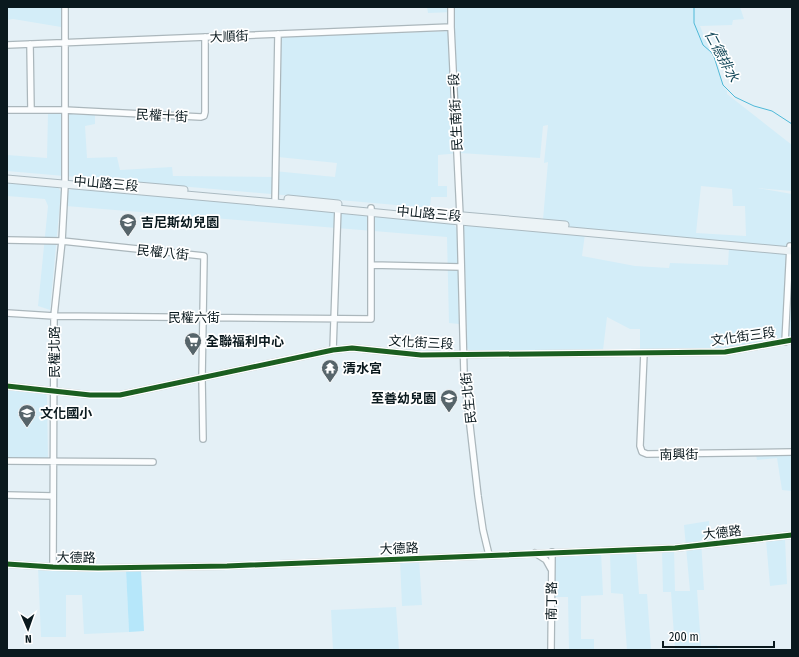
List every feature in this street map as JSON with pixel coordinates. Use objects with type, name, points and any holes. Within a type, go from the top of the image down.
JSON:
[{"type":"main road","points":[[7,175],[65,182]]},
{"type":"main road","points":[[7,179],[65,182]]},
{"type":"main road","name":"中山路三段","points":[[65,182],[276,200],[791,249]]},
{"type":"street","name":"民權北路","points":[[52,567],[54,316],[62,241],[65,182],[65,7]]},
{"type":"street","name":"民生南街一段","points":[[451,7],[460,218]]},
{"type":"street","name":"大順街","points":[[7,44],[451,27]]},
{"type":"street","points":[[276,200],[278,34]]},
{"type":"street","name":"民權十街","points":[[64,110],[173,116],[204,116],[205,37]]},
{"type":"street","points":[[30,44],[31,110]]},
{"type":"street","points":[[7,110],[64,110]]},
{"type":"street","points":[[333,350],[338,207]]},
{"type":"street","points":[[372,210],[371,265],[462,267]]},
{"type":"street","name":"民生北街","points":[[460,218],[464,354],[478,496],[483,530],[489,555]]},
{"type":"street","points":[[7,240],[62,241]]},
{"type":"street","name":"民權八街","points":[[62,241],[204,256],[203,317]]},
{"type":"street","points":[[785,342],[791,249]]},
{"type":"street","name":"民權六街","points":[[7,313],[54,316],[371,318],[371,265]]},
{"type":"street","points":[[203,317],[203,439]]},
{"type":"street","name":"文化街三段","points":[[7,386],[90,394],[120,394],[333,350],[352,348],[412,354],[725,352],[792,340]]},
{"type":"street","name":"南興街","points":[[644,353],[640,446],[642,452],[648,454],[792,452]]},
{"type":"street","points":[[7,460],[153,462]]},
{"type":"street","points":[[7,495],[53,496]]},
{"type":"street","name":"大德路","points":[[7,564],[52,567],[148,568],[675,548],[792,535]]},
{"type":"street","name":"南丁路","points":[[551,650],[552,552]]},
{"type":"street","points":[[534,553],[546,560],[552,573]]},
{"type":"shaded area","points":[[7,7],[61,7],[61,27],[13,19],[7,20]]},
{"type":"shaded area","points":[[427,7],[740,7],[744,19],[733,20],[732,25],[700,26],[727,94],[792,145],[792,191],[757,188],[792,194],[792,338],[734,348],[701,350],[640,349],[640,329],[630,329],[607,317],[603,350],[470,351],[467,348],[464,225],[542,231],[548,162],[544,163],[548,125],[543,126],[540,158],[460,153],[438,155],[438,186],[447,186],[447,197],[431,197],[430,208],[7,171],[7,155],[47,158],[48,113],[95,115],[95,124],[85,126],[87,158],[117,157],[120,170],[172,167],[173,176],[274,177],[274,171],[335,177],[337,163],[278,157],[281,37],[453,31],[454,12],[428,13]],"holes":[[[701,186],[732,189],[733,206],[745,206],[746,236],[696,233]],[[585,234],[729,248],[728,265],[670,263],[669,268],[635,266],[582,256]]]},
{"type":"shaded area","points":[[7,183],[58,187],[61,192],[50,310],[38,306],[48,206],[45,199],[7,196]]},
{"type":"shaded area","points":[[74,188],[452,222],[457,229],[459,324],[449,323],[447,237],[66,206],[68,191]]},
{"type":"shaded area","name":"文化國小","points":[[7,390],[46,394],[48,458],[7,458]]},
{"type":"shaded area","points":[[756,455],[792,455],[792,503],[791,491],[782,490],[777,458],[757,460]]},
{"type":"shaded area","points":[[709,521],[710,539],[701,540],[704,590],[697,590],[701,646],[717,645],[718,650],[675,650],[671,592],[663,592],[662,549],[674,548],[675,591],[690,591],[684,525]]},
{"type":"shaded area","points":[[785,538],[787,584],[770,586],[766,540]]},
{"type":"shaded area","points":[[610,550],[636,550],[639,594],[647,594],[651,650],[627,650],[623,594],[611,593]]},
{"type":"shaded area","points":[[601,551],[603,595],[581,596],[581,639],[594,639],[594,650],[569,650],[568,597],[554,597],[554,554]]},
{"type":"shaded area","points":[[419,559],[422,605],[402,606],[400,560]]},
{"type":"shaded area","points":[[38,567],[126,570],[129,632],[84,634],[82,595],[66,595],[66,637],[41,637]]},
{"type":"shaded area","points":[[126,570],[141,571],[144,631],[129,632]]},
{"type":"shaded area","points":[[396,607],[399,650],[333,650],[331,610]]},
{"type":"waterway","name":"仁德排水","points":[[694,7],[694,23],[703,45],[714,57],[723,85],[735,97],[754,106],[772,111],[792,124]]},
{"type":"cycle path","points":[[7,386],[90,395],[120,395],[333,350],[352,348],[421,355],[725,352],[792,340]]},
{"type":"cycle path","points":[[7,564],[98,568],[227,566],[675,548],[792,535]]},
{"type":"place","name":"吉尼斯幼兒園","points":[[128,237]]},
{"type":"place","name":"全聯福利中心","points":[[193,356]]},
{"type":"place","name":"清水宮","points":[[330,383]]},
{"type":"place","name":"至善幼兒園","points":[[449,413]]},
{"type":"place","name":"文化國小","points":[[27,428]]}]
